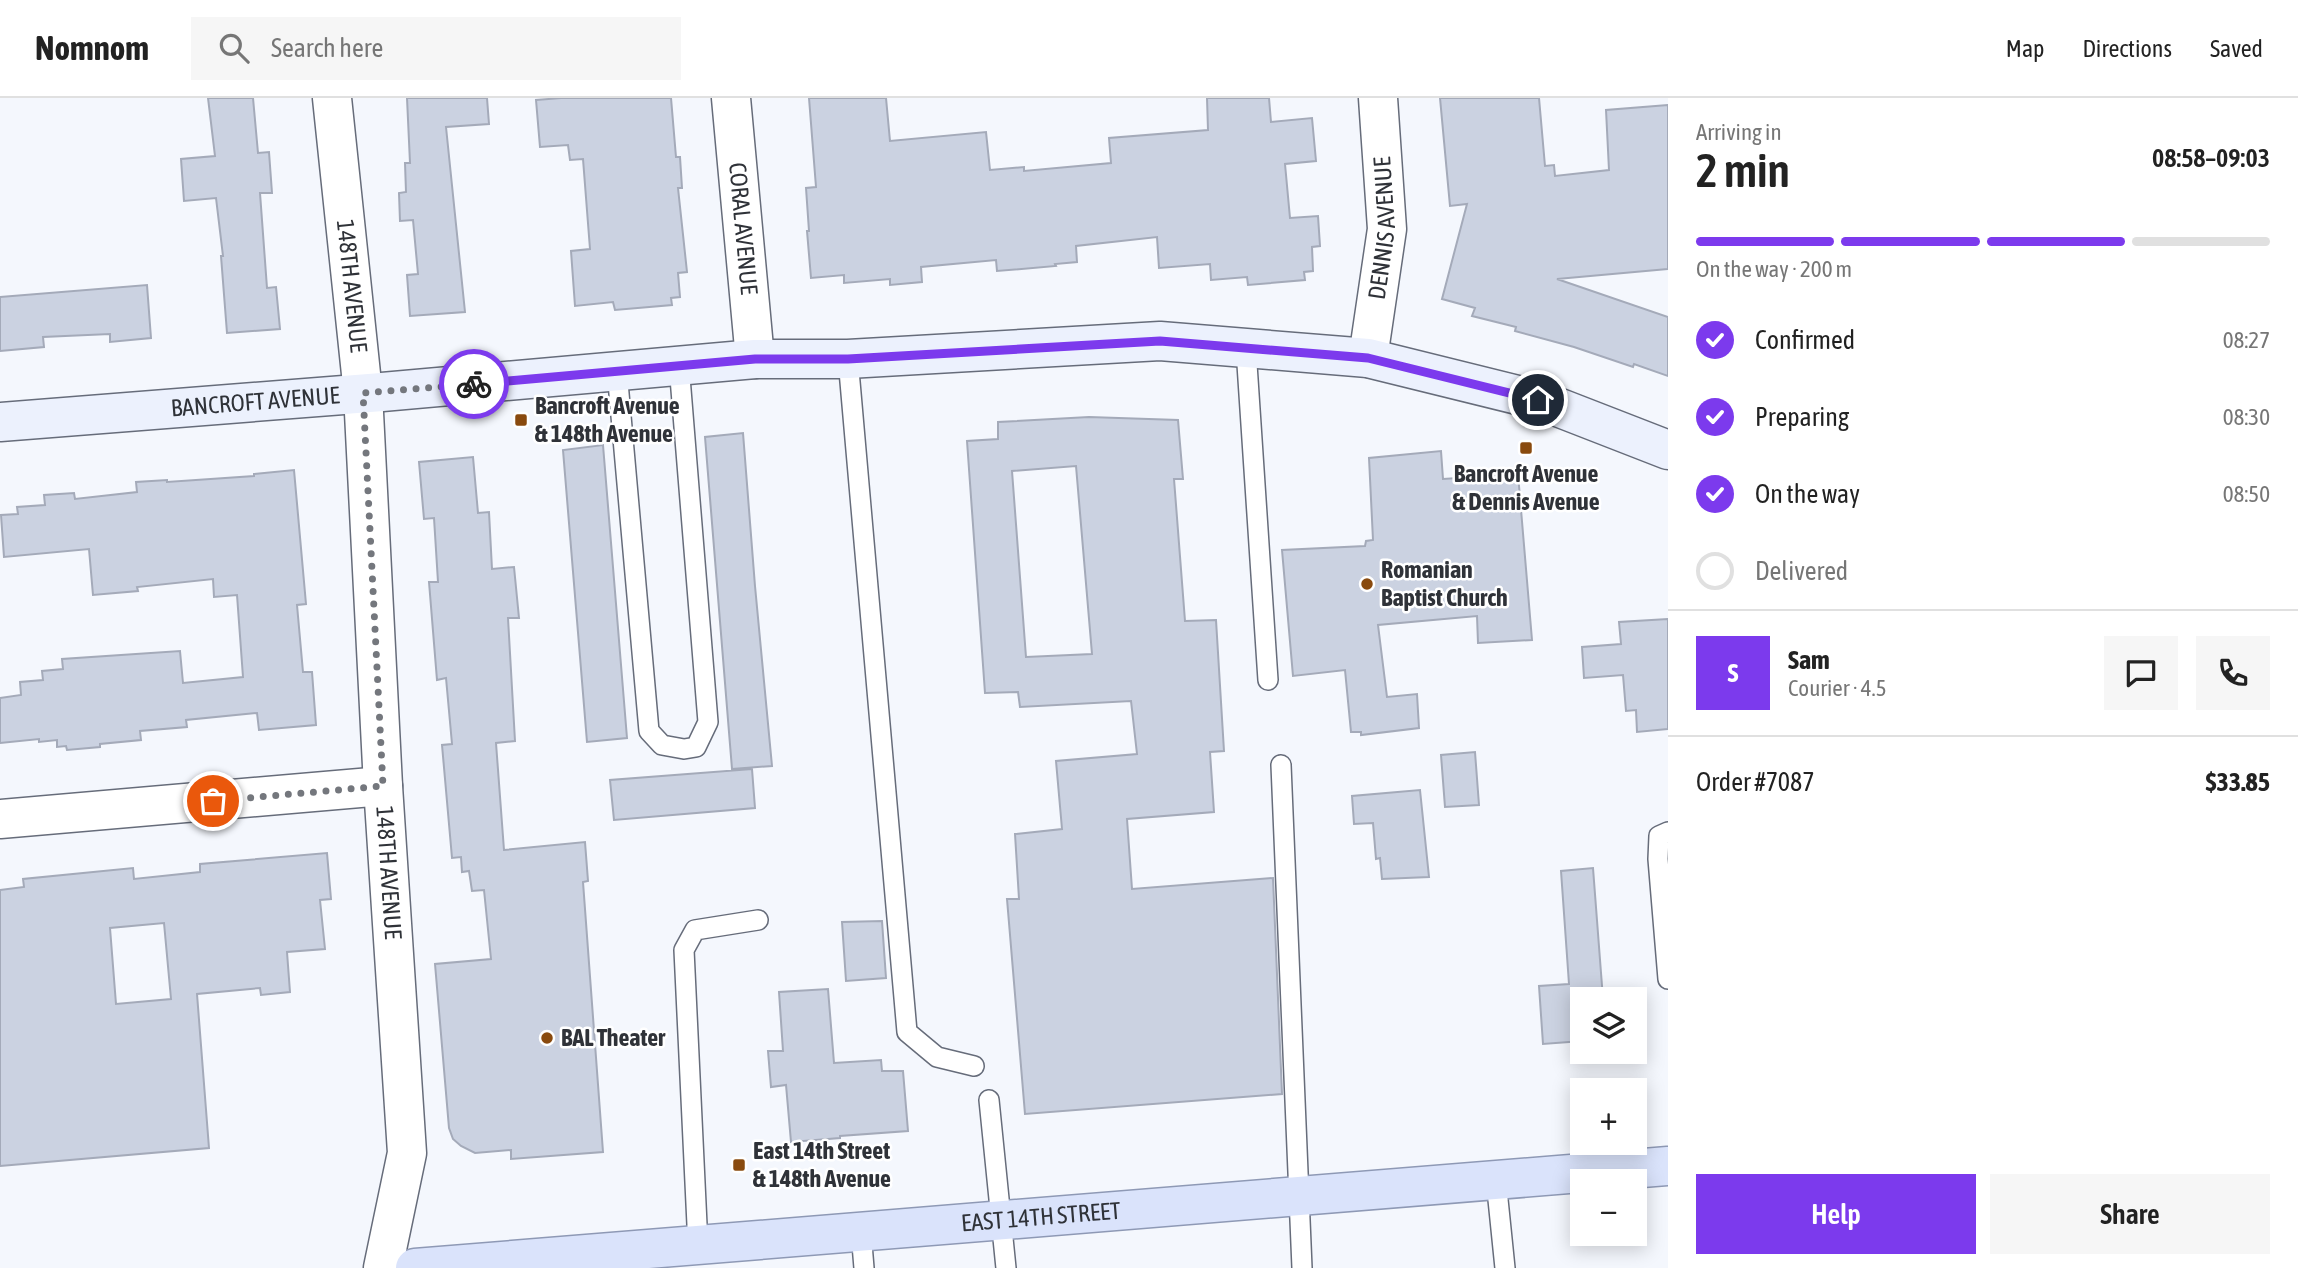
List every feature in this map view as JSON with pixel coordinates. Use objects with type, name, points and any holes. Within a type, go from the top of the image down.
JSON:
[{"type":"main road","name":"BANCROFT AVENUE","points":[[0,422],[755,359],[848,359],[1160,341],[1368,358],[1542,401],[1668,450]]},
{"type":"main road","name":"EAST 14TH STREET","points":[[415,1268],[712,1253],[863,1250],[1003,1221],[1668,1166]]},
{"type":"street","name":"148TH AVENUE","points":[[332,98],[363,393],[383,786],[407,1153],[383,1268]]},
{"type":"street","name":"CORAL AVENUE","points":[[730,98],[755,359]]},
{"type":"street","name":"DENNIS AVENUE","points":[[1368,358],[1387,229],[1378,98]]},
{"type":"street","points":[[0,819],[383,786]]},
{"type":"lane","points":[[1246,349],[1268,680]]},
{"type":"lane","points":[[848,359],[907,1032],[937,1057],[974,1066]]},
{"type":"lane","points":[[617,371],[649,731],[662,745],[684,749],[696,747],[708,722],[680,365]]},
{"type":"lane","points":[[1281,765],[1302,1268]]},
{"type":"lane","points":[[1668,832],[1659,836],[1658,859],[1668,979]]},
{"type":"lane","points":[[712,1253],[684,950],[695,930],[758,920]]},
{"type":"lane","points":[[989,1100],[1006,1268]]},
{"type":"lane","points":[[1496,1180],[1505,1268]]},
{"type":"building","points":[[208,98],[253,98],[258,153],[269,152],[272,193],[260,193],[267,288],[276,287],[280,329],[227,333],[223,256],[216,198],[184,201],[181,159],[215,156]]},
{"type":"building","points":[[407,98],[487,98],[489,124],[446,127],[465,312],[410,316],[407,275],[418,274],[413,220],[400,221],[399,193],[406,192],[405,163],[410,163]]},
{"type":"building","points":[[671,98],[676,157],[680,157],[682,188],[678,188],[687,272],[678,273],[680,297],[671,298],[672,305],[615,310],[613,302],[575,306],[571,251],[590,249],[583,159],[570,160],[568,145],[540,147],[536,100]]},
{"type":"building","points":[[809,98],[886,98],[890,141],[986,132],[990,170],[1024,167],[1024,171],[1111,163],[1109,138],[1208,130],[1207,98],[1269,98],[1271,122],[1312,118],[1316,161],[1285,164],[1290,218],[1318,216],[1320,246],[1312,247],[1313,271],[1304,272],[1305,280],[1248,285],[1247,277],[1211,280],[1210,264],[1159,268],[1157,237],[1076,246],[1077,262],[1055,264],[1056,266],[997,271],[996,260],[921,267],[922,282],[890,285],[890,279],[844,283],[844,275],[811,278],[806,188],[816,187]]},
{"type":"building","points":[[1440,98],[1539,98],[1545,166],[1554,165],[1555,176],[1609,170],[1606,110],[1668,105],[1668,269],[1557,279],[1668,317],[1668,376],[1515,331],[1516,327],[1472,316],[1475,308],[1442,299],[1467,204],[1450,206]]},
{"type":"building","points":[[147,285],[151,338],[110,342],[110,334],[43,337],[44,347],[0,351],[0,297]]},
{"type":"building","points":[[1089,417],[1178,420],[1183,479],[1174,479],[1185,621],[1216,620],[1224,751],[1210,752],[1214,812],[1127,819],[1132,889],[1273,878],[1282,1094],[1025,1114],[1007,899],[1019,899],[1015,834],[1062,829],[1056,761],[1137,754],[1131,701],[1020,707],[1018,692],[985,693],[967,441],[998,439],[998,422]],"holes":[[[1076,466],[1092,654],[1026,657],[1012,471]]]},
{"type":"building","points":[[743,433],[772,766],[732,769],[705,437]]},
{"type":"building","points":[[603,445],[627,738],[587,742],[563,450]]},
{"type":"building","points":[[1441,451],[1443,479],[1518,474],[1532,640],[1478,643],[1477,616],[1378,625],[1387,697],[1417,694],[1419,728],[1361,735],[1361,732],[1351,732],[1345,670],[1293,676],[1282,550],[1365,546],[1366,541],[1373,540],[1369,458]]},
{"type":"building","points":[[473,457],[478,513],[489,512],[492,569],[514,567],[519,618],[508,618],[515,741],[496,743],[504,850],[585,842],[588,881],[583,882],[603,1152],[511,1159],[511,1150],[475,1153],[461,1146],[453,1139],[449,1128],[435,964],[491,959],[484,890],[472,891],[469,871],[462,872],[461,857],[452,858],[442,745],[452,744],[446,678],[437,680],[429,582],[438,582],[434,518],[424,519],[419,462]]},
{"type":"building","points":[[294,470],[306,604],[297,605],[303,672],[312,672],[316,725],[259,730],[257,713],[186,720],[187,727],[140,731],[141,740],[100,744],[100,747],[67,750],[66,746],[57,747],[57,740],[39,742],[39,739],[0,743],[0,698],[21,695],[20,682],[43,680],[42,671],[63,669],[62,659],[180,651],[183,683],[243,677],[237,595],[214,597],[213,579],[137,587],[138,591],[93,595],[89,549],[4,557],[1,515],[18,514],[17,507],[45,505],[44,495],[74,493],[75,499],[137,492],[136,482],[254,476]]},
{"type":"building","points":[[1668,619],[1668,729],[1637,732],[1636,710],[1626,711],[1623,675],[1584,678],[1582,647],[1621,644],[1619,622]]},
{"type":"building","points":[[1475,752],[1479,805],[1445,807],[1441,755]]},
{"type":"building","points":[[752,769],[755,808],[614,820],[610,780]]},
{"type":"building","points":[[1420,790],[1429,877],[1382,879],[1380,858],[1376,859],[1373,823],[1354,824],[1352,796]]},
{"type":"building","points":[[327,853],[331,899],[320,900],[325,949],[287,952],[290,992],[261,995],[260,988],[197,994],[209,1148],[0,1166],[0,890],[24,887],[23,879],[133,868],[134,879],[200,872],[200,864]],"holes":[[[164,923],[171,999],[116,1004],[110,928]]]},
{"type":"building","points":[[1593,868],[1602,987],[1570,987],[1570,1042],[1543,1044],[1539,986],[1569,984],[1561,871]]},
{"type":"building","points":[[882,921],[886,978],[846,981],[842,922]]},
{"type":"building","points":[[828,989],[834,1063],[881,1060],[882,1071],[903,1071],[908,1131],[791,1142],[786,1085],[771,1087],[768,1051],[783,1051],[779,992]]},
{"type":"way so far","points":[[213,801],[383,786],[363,393],[474,384]]},
{"type":"place","name":"Bancroft Avenue & 148th Avenue","points":[[521,420]]},
{"type":"place","name":"Bancroft Avenue & Dennis Avenue","points":[[1526,448]]},
{"type":"place","name":"Romanian Baptist Church","points":[[1367,584]]},
{"type":"place","name":"BAL Theater","points":[[547,1038]]},
{"type":"place","name":"East 14th Street & 148th Avenue","points":[[739,1165]]},
{"type":"route","points":[[474,384],[755,359],[848,359],[1160,341],[1368,358],[1538,400]]}]
